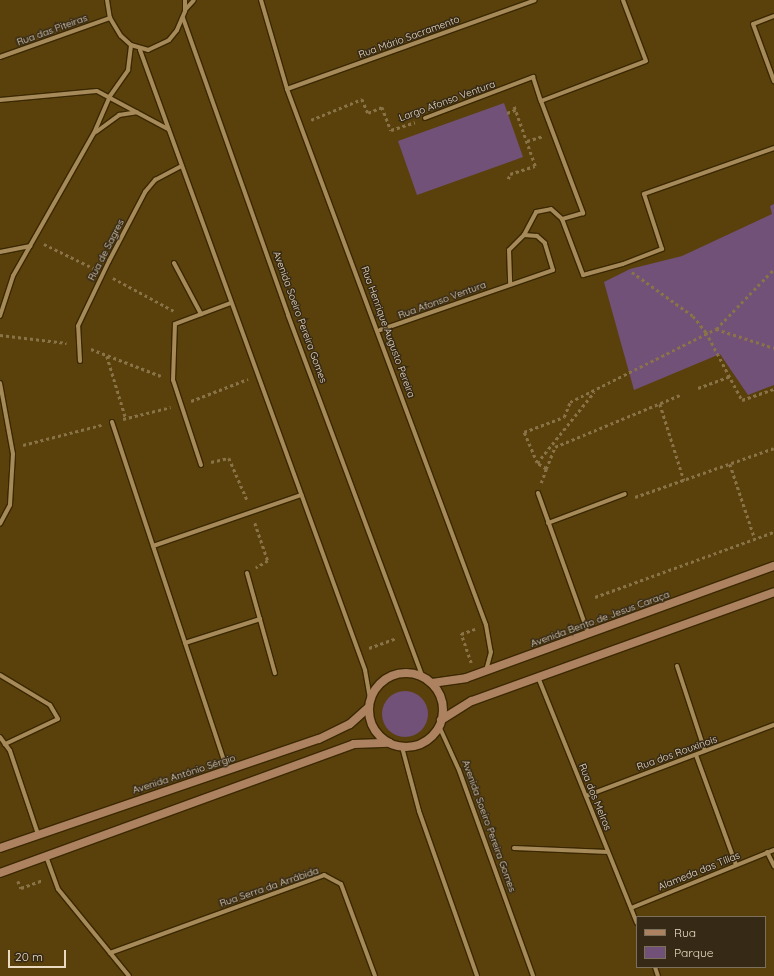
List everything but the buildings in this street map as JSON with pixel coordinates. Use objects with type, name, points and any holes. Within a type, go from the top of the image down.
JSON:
[{"type":"main road","name":"Avenida Bento de Jesus Caraça","points":[[432,683],[475,675],[774,566]]},
{"type":"main road","points":[[0,873],[354,744],[389,743],[402,747],[425,742],[440,723],[472,701],[774,592]]},
{"type":"main road","points":[[389,743],[378,734],[368,708],[370,698],[376,686],[398,673],[422,676],[432,683]]},
{"type":"main road","name":"Avenida Soeiro Pereira Gomes","points":[[432,683],[443,707],[440,723]]},
{"type":"main road","name":"Avenida António Sérgio","points":[[0,848],[319,739],[350,724],[368,708]]},
{"type":"street","points":[[107,0],[110,18],[131,45],[140,50],[157,48],[169,40],[183,18],[185,11],[185,0]]},
{"type":"street","points":[[185,11],[194,0]]},
{"type":"street","name":"Rua Henrique Augusto Pereira","points":[[261,0],[287,89],[380,330],[486,625],[492,644],[485,671]]},
{"type":"street","name":"Rua Mário Sacramento","points":[[287,89],[535,0]]},
{"type":"street","points":[[541,101],[556,94],[646,61],[623,0]]},
{"type":"street","points":[[774,16],[753,24],[774,81]]},
{"type":"street","name":"Rua das Piteiras","points":[[0,57],[110,18]]},
{"type":"street","name":"Avenida Soeiro Pereira Gomes","points":[[183,18],[194,58],[404,634],[422,676]]},
{"type":"street","points":[[0,316],[13,276],[94,134],[110,96],[128,70],[131,45]]},
{"type":"street","points":[[140,50],[358,652],[370,698]]},
{"type":"street","name":"Largo Afonso Ventura","points":[[424,118],[533,78],[584,213],[562,219]]},
{"type":"street","points":[[0,100],[82,90],[110,96],[168,129]]},
{"type":"street","points":[[94,134],[119,116],[137,112]]},
{"type":"street","points":[[510,284],[509,250],[524,235],[536,212],[551,209],[562,219],[583,275],[623,264],[662,249],[644,194],[774,148]]},
{"type":"street","name":"Rua de Sagres","points":[[80,361],[78,326],[109,261],[145,192],[155,180],[181,166]]},
{"type":"street","name":"Rua Afonso Ventura","points":[[380,330],[553,270],[545,243],[537,236],[524,235]]},
{"type":"street","points":[[0,252],[30,246]]},
{"type":"street","points":[[174,263],[202,314]]},
{"type":"street","points":[[201,465],[174,380],[176,324],[231,303]]},
{"type":"street","points":[[0,383],[12,448],[10,506],[0,524]]},
{"type":"street","points":[[112,422],[228,771]]},
{"type":"street","points":[[538,493],[589,634]]},
{"type":"street","points":[[548,523],[625,494]]},
{"type":"street","points":[[152,546],[301,495]]},
{"type":"street","points":[[247,574],[275,673]]},
{"type":"street","points":[[185,643],[260,619]]},
{"type":"street","points":[[677,666],[705,751]]},
{"type":"street","points":[[0,675],[50,705],[58,719],[5,744]]},
{"type":"street","name":"Rua dos Melros","points":[[538,677],[636,920]]},
{"type":"street","name":"Avenida Soeiro Pereira Gomes","points":[[440,723],[459,770],[533,976]]},
{"type":"street","name":"Rua dos Rouxinois","points":[[586,796],[774,725]]},
{"type":"street","points":[[0,737],[5,744],[38,834]]},
{"type":"street","points":[[402,747],[419,811],[477,976]]},
{"type":"street","points":[[696,754],[736,865]]},
{"type":"street","points":[[514,848],[608,852]]},
{"type":"street","name":"Alameda das Tílias","points":[[631,908],[774,850]]},
{"type":"street","points":[[767,852],[774,866]]},
{"type":"street","points":[[46,856],[58,889],[129,976]]},
{"type":"street","name":"Rua Serra da Arrábida","points":[[110,953],[324,875],[340,884],[375,976]]},
{"type":"path","name":"Largo Afonso Ventura","points":[[301,124],[362,99],[368,113],[382,107],[391,130],[424,118]]},
{"type":"path","points":[[508,179],[510,174],[535,166],[513,104]]},
{"type":"path","points":[[507,113],[515,110]]},
{"type":"path","points":[[527,141],[540,137]]},
{"type":"path","points":[[623,264],[672,298],[706,332],[742,400],[774,389]]},
{"type":"path","points":[[546,469],[537,463],[524,432],[564,417],[570,402],[716,328],[774,269]]},
{"type":"path","points":[[716,328],[774,348]]},
{"type":"path","points":[[107,355],[126,419]]},
{"type":"path","points":[[12,448],[181,405],[258,375]]},
{"type":"path","points":[[698,388],[729,377]]},
{"type":"path","points":[[537,463],[594,391]]},
{"type":"path","points":[[538,493],[555,447],[680,396]]},
{"type":"path","points":[[660,404],[684,480]]},
{"type":"path","points":[[625,494],[637,497],[774,448]]},
{"type":"path","points":[[730,464],[755,539]]},
{"type":"path","points":[[595,597],[774,532]]},
{"type":"path","points":[[475,675],[461,634],[486,625]]},
{"type":"path","points":[[358,652],[404,634]]},
{"type":"green space","points":[[504,103],[523,157],[417,195],[398,141]]},
{"type":"green space","points":[[774,204],[774,385],[748,395],[720,354],[634,390],[604,282],[630,269],[682,256],[772,214],[770,206]]},
{"type":"green space","points":[[400,691],[410,691],[418,695],[424,701],[428,709],[428,719],[424,727],[418,733],[410,737],[400,737],[392,733],[386,727],[382,719],[382,709],[386,701],[392,695]]}]
